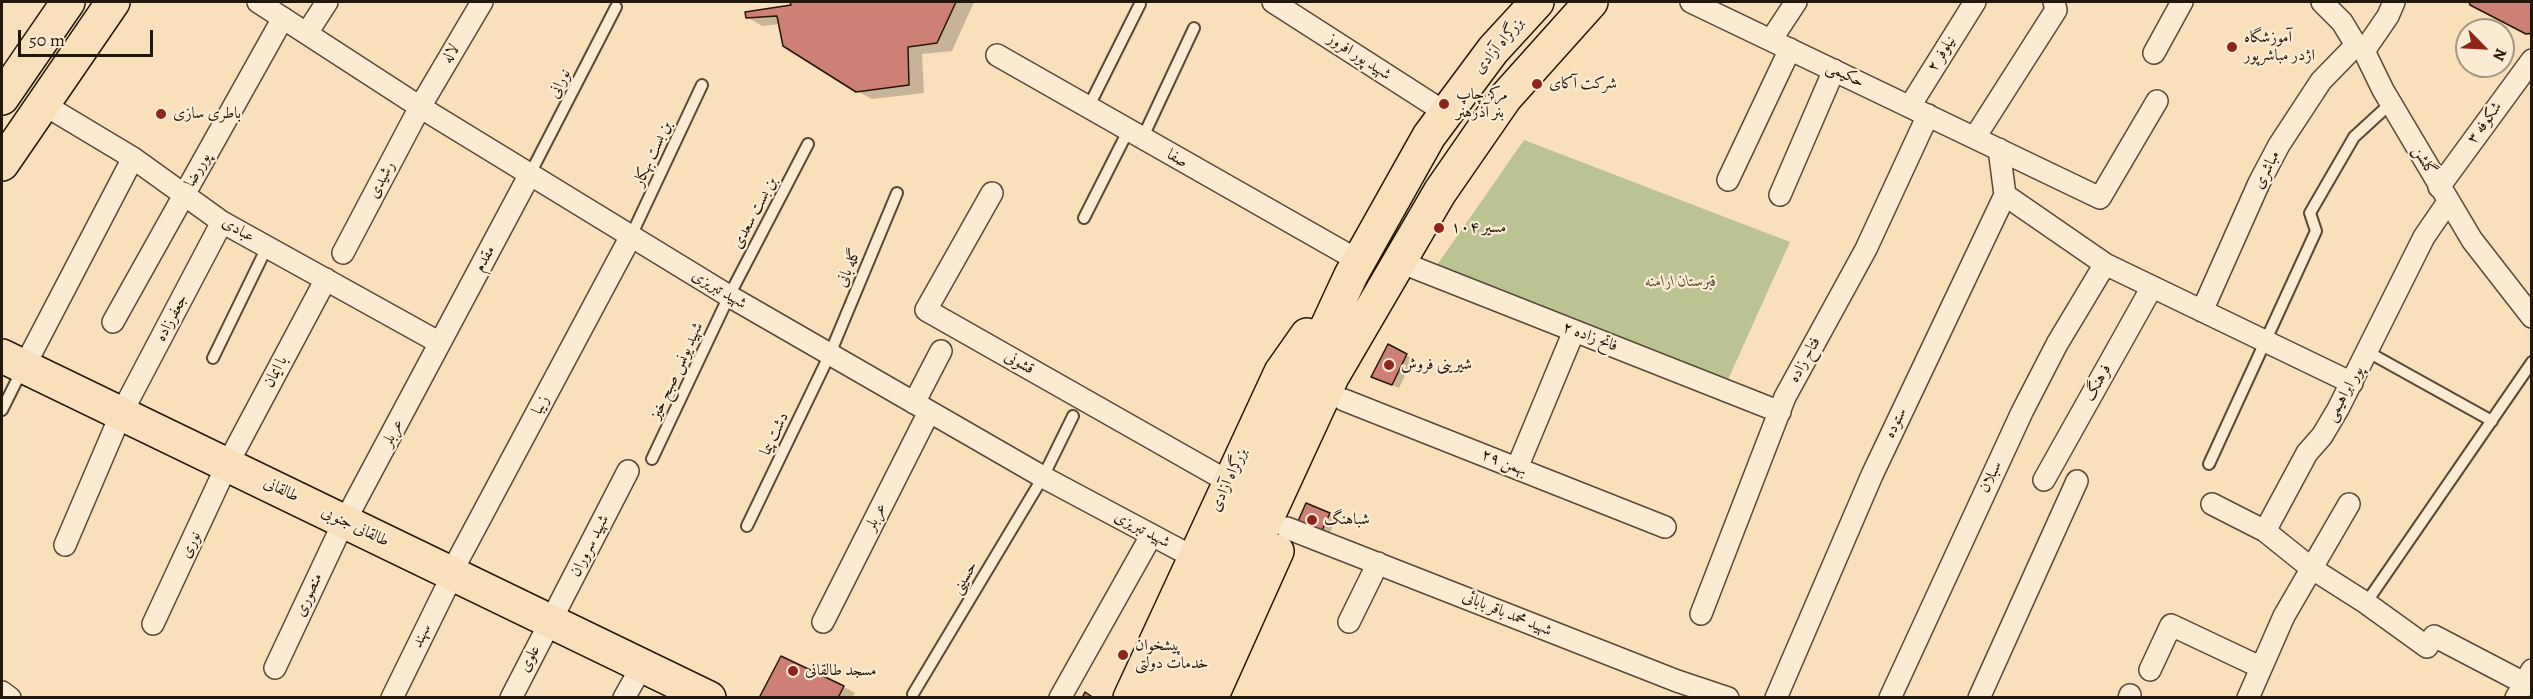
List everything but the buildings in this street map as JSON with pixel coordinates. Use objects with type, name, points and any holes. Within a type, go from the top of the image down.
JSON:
[{"type":"main road","points":[[2,98],[68,2]]},
{"type":"main road","points":[[2,164],[113,2]]},
{"type":"main road","name":"بزرگراه آزادی","points":[[1155,698],[1355,268],[1429,135],[1493,50],[1537,2]]},
{"type":"main road","points":[[1184,698],[1332,377],[1440,192],[1505,98],[1591,2]]},
{"type":"main road","name":"بزرگراه آزادی","points":[[1130,698],[1193,557],[1281,372],[1355,268]]},
{"type":"main road","points":[[1211,698],[1344,400],[1392,276]]},
{"type":"main road","name":"طالقانی جنوبی","points":[[16,372],[638,675],[709,698]]},
{"type":"street","name":"شهید تبریزی","points":[[258,2],[420,107],[830,356],[1043,477],[1193,557]]},
{"type":"street","points":[[307,33],[327,2]]},
{"type":"street","name":"لاله","points":[[420,107],[482,2]]},
{"type":"street","name":"شهید پور افروز","points":[[1273,2],[1446,113]]},
{"type":"street","name":"حکیمی","points":[[1691,2],[2100,198],[2157,101]]},
{"type":"street","points":[[1728,180],[1796,2]]},
{"type":"street","name":"نیلوفر ۲","points":[[1919,110],[1975,2]]},
{"type":"street","points":[[1975,137],[2056,10],[2054,2]]},
{"type":"street","points":[[2154,53],[2182,2]]},
{"type":"street","name":"گلشن","points":[[2322,2],[2342,22],[2360,48],[2472,240],[2532,318]]},
{"type":"street","name":"مباشری","points":[[2202,311],[2279,145],[2321,81],[2360,48],[2388,16],[2394,2]]},
{"type":"street","name":"پوررضا","points":[[113,322],[283,18]]},
{"type":"street","name":"صفا","points":[[997,55],[1135,135],[1355,268]]},
{"type":"street","name":"شکوفه ۳","points":[[2444,194],[2532,60]]},
{"type":"street","points":[[1780,195],[1834,70]]},
{"type":"street","name":"عبادی","points":[[43,104],[133,158],[222,222],[441,343]]},
{"type":"street","name":"رشیدی","points":[[343,253],[420,107]]},
{"type":"street","name":"فتاح زاده","points":[[1701,614],[1780,412],[1798,372],[1866,249],[1919,110]]},
{"type":"street","points":[[1999,149],[2005,195],[2104,264],[2352,383]]},
{"type":"street","points":[[16,372],[133,158]]},
{"type":"street","name":"مقدم","points":[[441,343],[530,174]]},
{"type":"street","name":"قشونی","points":[[992,193],[926,310],[1228,482]]},
{"type":"street","name":"پور ابراهیمی","points":[[2265,531],[2307,453],[2322,436],[2352,383],[2444,194]]},
{"type":"street","name":"ستوده","points":[[1776,698],[1872,475],[2005,195]]},
{"type":"street","name":"جعفرزاده","points":[[65,545],[117,423],[222,222]]},
{"type":"street","name":"زیبا","points":[[448,583],[631,236]]},
{"type":"street","name":"سبلان","points":[[1890,698],[2022,412],[2057,344],[2104,264]]},
{"type":"street","name":"فاتح زاده ۲","points":[[1392,276],[1574,331],[1780,412]]},
{"type":"street","name":"با ایمان","points":[[224,475],[326,279]]},
{"type":"street","name":"فرهنگ","points":[[2044,480],[2152,287]]},
{"type":"street","points":[[1517,468],[1574,331]]},
{"type":"street","name":"عربلر","points":[[340,531],[441,343]]},
{"type":"street","name":"عربلر","points":[[823,622],[922,407],[941,351]]},
{"type":"street","name":"۲۹ بهمن","points":[[1344,400],[1665,527]]},
{"type":"street","name":"شهید سروران","points":[[545,630],[628,471]]},
{"type":"street","name":"نوری","points":[[153,624],[224,475]]},
{"type":"street","points":[[1978,698],[2077,481]]},
{"type":"street","points":[[2212,504],[2265,531],[2311,568],[2366,603],[2427,647],[2434,636],[2524,683]]},
{"type":"street","points":[[2248,698],[2284,616],[2349,504]]},
{"type":"street","name":"شهید محمد باقر بابائی","points":[[1287,528],[1378,562],[1674,689],[1728,698]]},
{"type":"street","name":"منصوری","points":[[274,668],[340,531]]},
{"type":"street","points":[[1060,698],[1151,536]]},
{"type":"street","points":[[1349,622],[1378,562]]},
{"type":"street","name":"سهند","points":[[392,698],[448,583]]},
{"type":"street","points":[[2150,670],[2171,625],[2260,668]]},
{"type":"street","name":"علوی","points":[[511,698],[545,630]]},
{"type":"street","points":[[624,698],[638,675]]},
{"type":"street","points":[[2,692],[10,698]]},
{"type":"lane","points":[[1088,108],[1140,4]]},
{"type":"lane","name":"نورانی","points":[[530,174],[616,7]]},
{"type":"lane","points":[[1084,218],[1135,135],[1194,28]]},
{"type":"lane","name":"بن بست بهکار","points":[[631,236],[702,85]]},
{"type":"lane","points":[[2209,464],[2316,231],[2310,213],[2354,137],[2391,103]]},
{"type":"lane","name":"بن بست سعدی","points":[[729,296],[808,144]]},
{"type":"lane","name":"گله بانی","points":[[830,356],[897,193]]},
{"type":"lane","points":[[213,358],[267,247]]},
{"type":"lane","name":"شهید یونس صبح خیز","points":[[652,459],[729,296]]},
{"type":"lane","points":[[2368,352],[2492,421]]},
{"type":"lane","name":"دشت پیما","points":[[747,526],[830,356]]},
{"type":"lane","points":[[2366,603],[2532,362]]},
{"type":"lane","points":[[2,410],[16,372]]},
{"type":"lane","name":"حسینی","points":[[914,694],[1043,477],[1073,416]]},
{"type":"green space","name":"قبرستان ارامنه","points":[[1524,140],[1790,242],[1726,384],[1437,265]]},
{"type":"place","name":"آموزشگاه اژدر مباشرپور","points":[[2232,47]]},
{"type":"place","name":"شرکت آکای","points":[[1537,84]]},
{"type":"place","name":"مرکز چاپ بنر آذرهنر","points":[[1444,104]]},
{"type":"place","name":"باطری سازی","points":[[161,114]]},
{"type":"place","name":"مسیر ۱۰۴","points":[[1439,228]]},
{"type":"place","name":"شیرینی فروش","points":[[1389,365]]},
{"type":"place","name":"شباهنگ","points":[[1312,520]]},
{"type":"place","name":"پیشخوان خدمات دولتی","points":[[1123,655]]},
{"type":"place","name":"مسجد طالقانی","points":[[793,671]]}]
